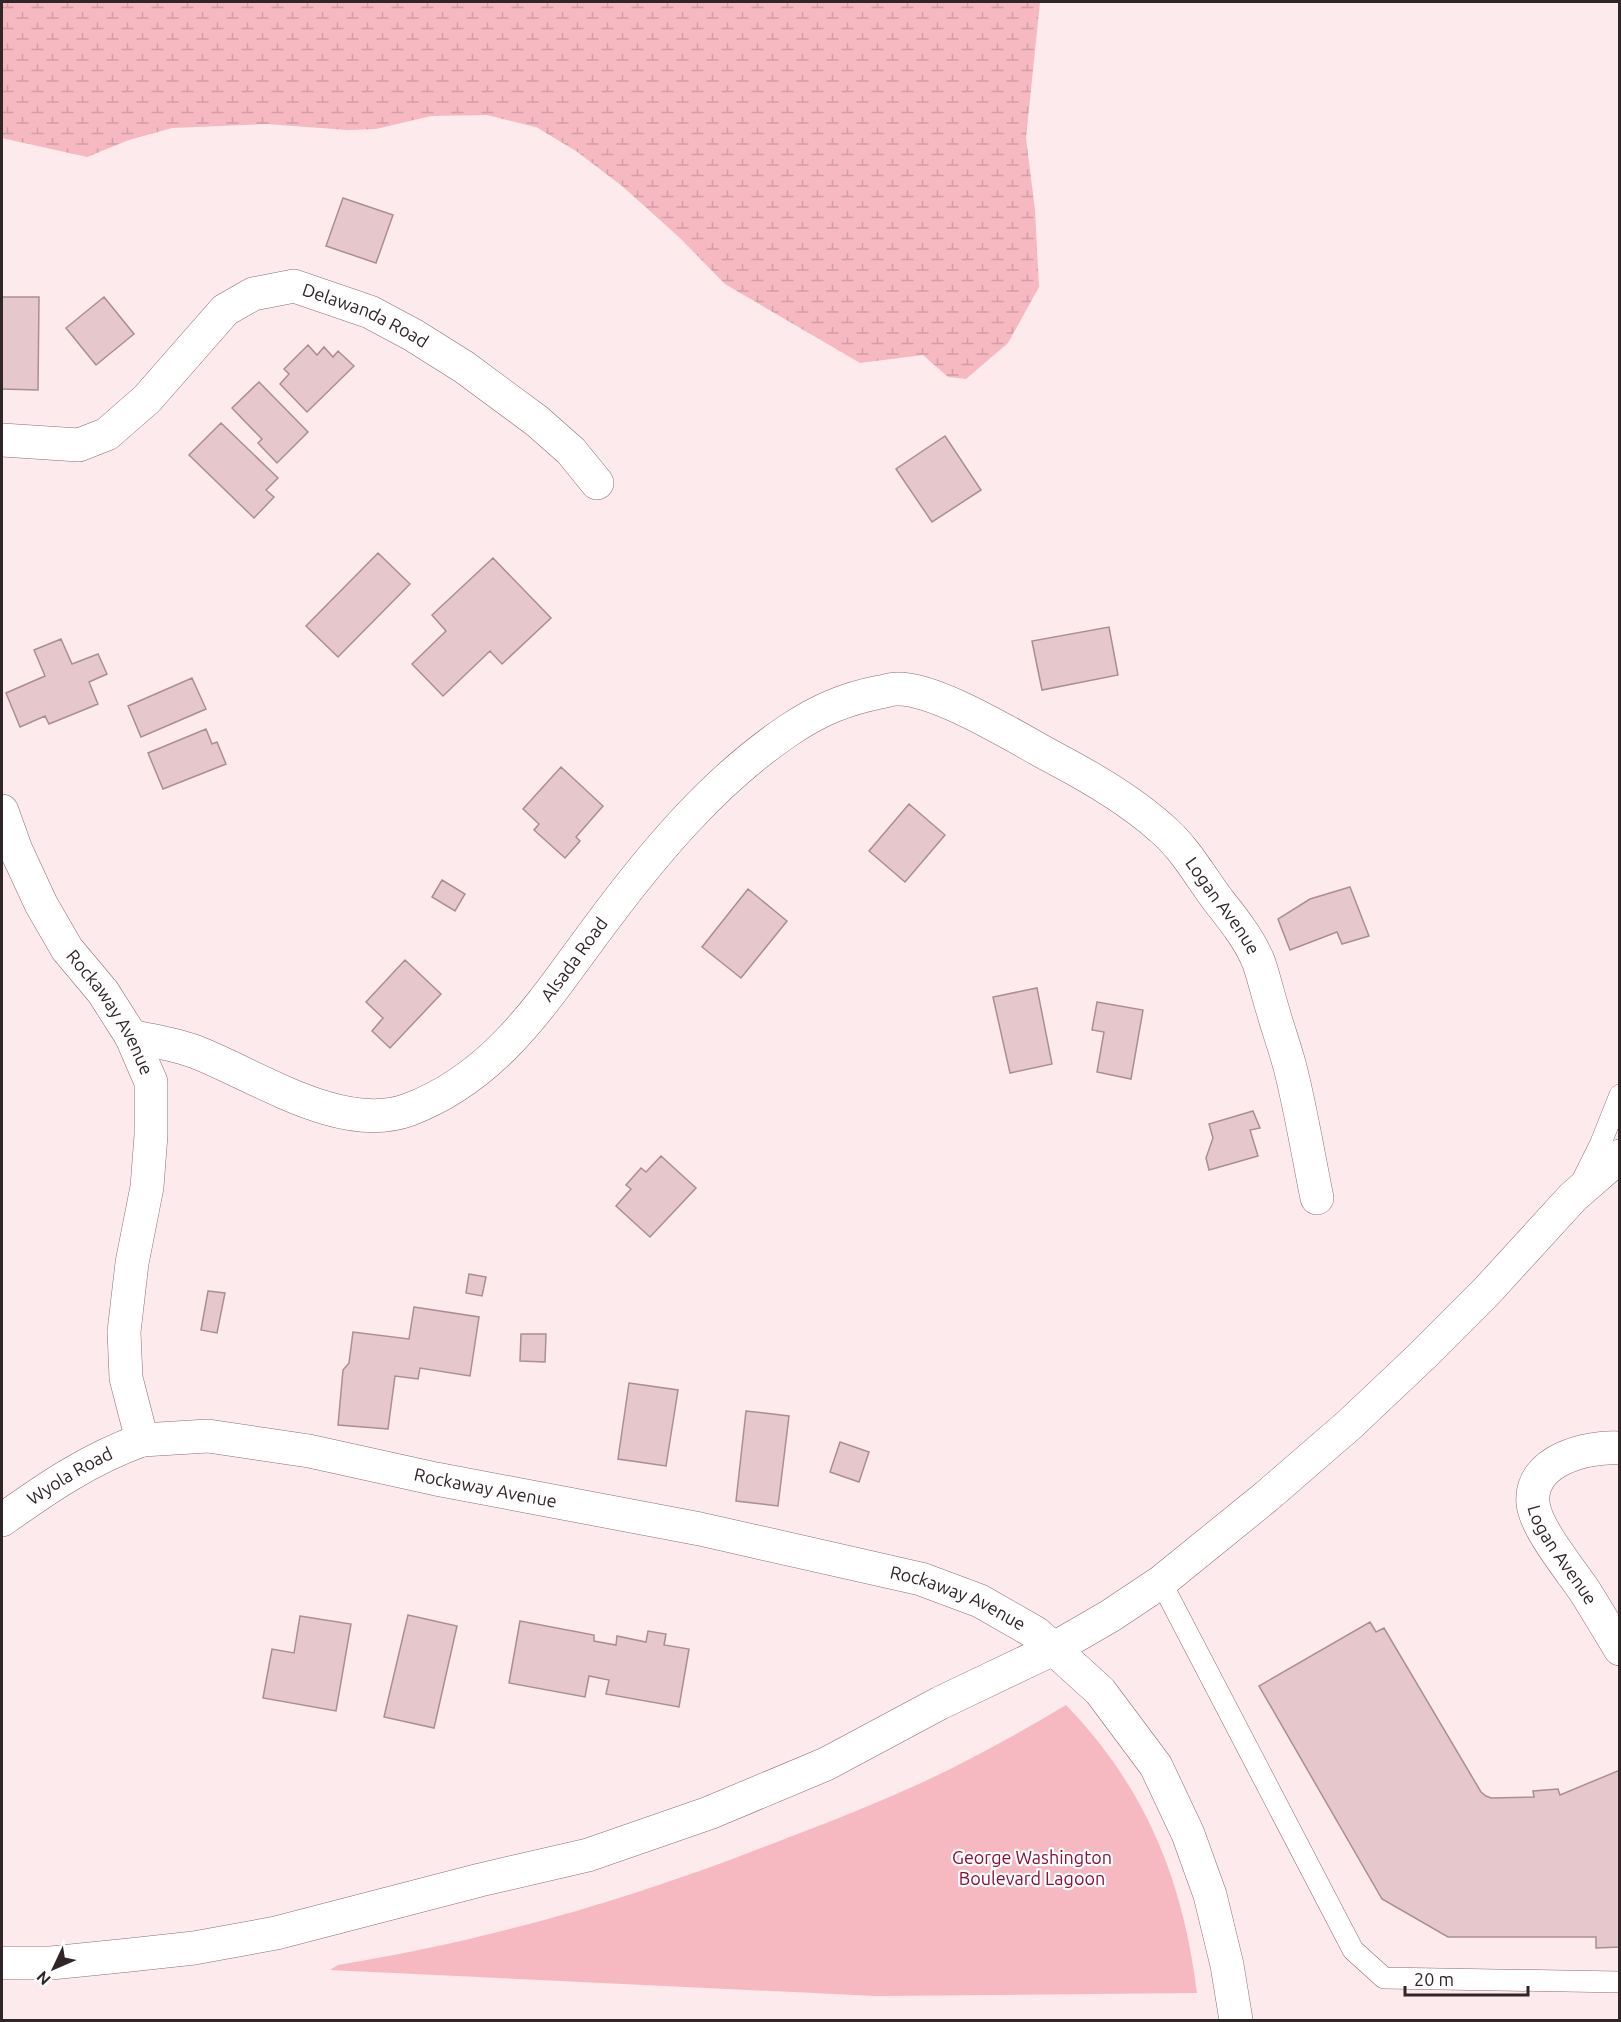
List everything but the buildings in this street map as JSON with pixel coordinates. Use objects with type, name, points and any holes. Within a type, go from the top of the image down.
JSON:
[{"type":"street","name":"Delawanda Road","points":[[2,440],[79,445],[107,434],[147,399],[225,310],[253,294],[294,286],[370,312],[413,335],[464,367],[537,421],[571,451],[597,483]]},
{"type":"street","name":"Alsada Road","points":[[131,1036],[192,1051],[319,1107],[365,1116],[404,1112],[438,1096],[473,1073],[504,1047],[539,1008],[603,921],[664,844],[712,793],[771,742],[814,713],[854,698],[898,689],[933,696],[981,718]]},
{"type":"street","name":"Logan Avenue","points":[[981,718],[1074,769],[1130,804],[1163,829],[1190,860],[1238,926],[1258,959],[1290,1068],[1317,1198]]},
{"type":"street","name":"Rockaway Avenue","points":[[2,811],[16,850],[41,904],[67,949],[103,992],[131,1036],[151,1082],[151,1135],[147,1187],[132,1263],[124,1332],[126,1378],[142,1440],[208,1436],[309,1451],[436,1479],[700,1529],[921,1579],[980,1601],[1036,1633],[1100,1691],[1156,1766],[1188,1834],[1210,1895],[1227,1965],[1236,2020]]},
{"type":"street","points":[[2,1963],[51,1963],[205,1946],[276,1933],[480,1880],[588,1855],[709,1813],[824,1764],[940,1703],[1053,1649],[1110,1616],[1161,1582],[1267,1496],[1349,1425],[1486,1292],[1573,1197],[1620,1156]]},
{"type":"street","name":"Wyola Road","points":[[2,1520],[63,1477],[111,1451],[142,1440]]},
{"type":"street","name":"Logan Avenue","points":[[1620,1448],[1587,1449],[1567,1455],[1541,1475],[1535,1487],[1533,1502],[1542,1528],[1620,1649]]},
{"type":"lane","points":[[1573,1197],[1600,1145],[1620,1095]]},
{"type":"lane","points":[[1161,1582],[1353,1950],[1384,1978],[1620,1982]]},
{"type":"green space","points":[[2,2],[1040,2],[1026,138],[1035,210],[1039,287],[1008,343],[966,379],[948,377],[923,355],[860,363],[725,284],[680,238],[622,186],[576,151],[536,127],[487,115],[431,116],[376,129],[348,130],[266,124],[172,128],[129,140],[87,157],[2,138]]},
{"type":"green space","name":"George Washington Boulevard Lagoon","points":[[1066,1705],[1118,1769],[1139,1803],[1156,1838],[1182,1912],[1197,1993],[876,1996],[330,1970],[338,1965],[396,1955],[510,1929],[677,1879],[904,1791],[998,1744]]}]
